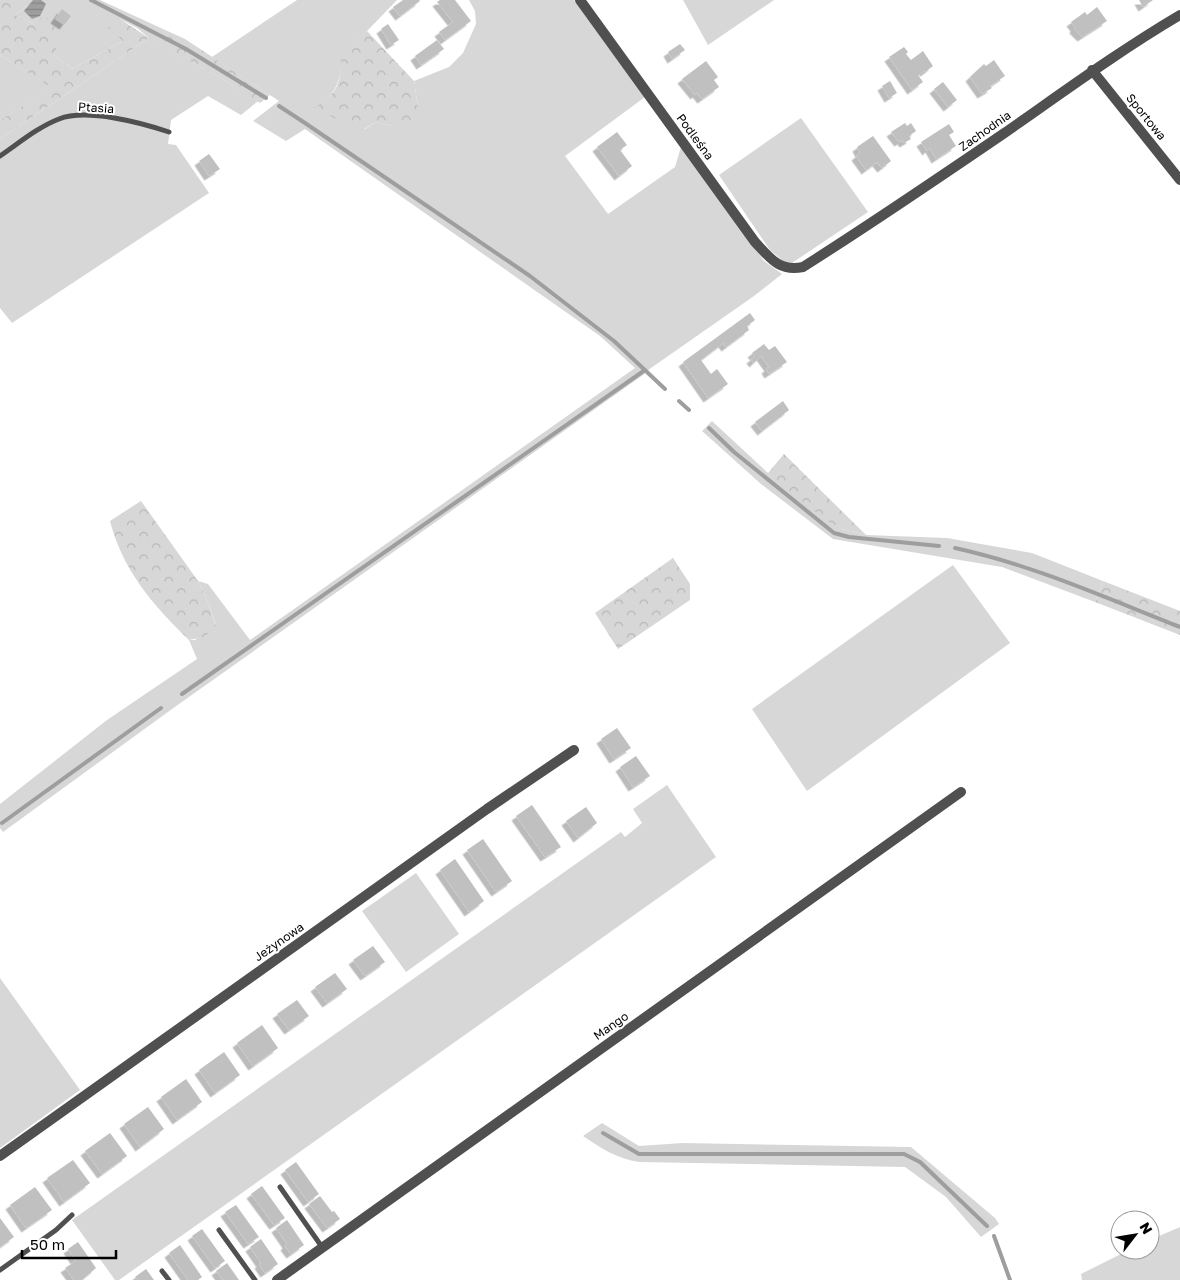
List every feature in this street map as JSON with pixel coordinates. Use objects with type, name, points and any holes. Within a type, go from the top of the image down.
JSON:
[{"type":"street","name":"Podleśna","points":[[580,0],[755,242],[774,262],[786,268],[804,267]]},
{"type":"street","name":"Zachodnia","points":[[804,267],[908,200],[1092,70],[1180,15]]},
{"type":"street","name":"Sportowa","points":[[1092,70],[1180,180]]},
{"type":"street","name":"Jeżynowa","points":[[0,1156],[574,750]]},
{"type":"street","name":"Mango","points":[[277,1280],[961,792]]},
{"type":"lane","name":"Ptasia","points":[[0,156],[43,127],[60,118],[79,114],[113,118],[170,132]]},
{"type":"lane","points":[[280,1187],[322,1247]]},
{"type":"lane","points":[[0,1270],[56,1230],[72,1215]]},
{"type":"lane","points":[[219,1230],[256,1280]]},
{"type":"lane","points":[[162,1271],[169,1280]]},
{"type":"green space","points":[[0,0],[34,0],[16,15],[35,25],[40,18],[48,18],[61,36],[54,55],[72,69],[123,41],[108,27],[120,19],[149,38],[0,139],[0,120],[52,88],[0,55]]},
{"type":"green space","points":[[34,0],[100,0],[163,29],[150,38],[258,101],[241,115],[208,96],[171,120],[168,144],[176,145],[209,193],[12,323],[0,308],[0,139],[149,38],[137,28],[120,19],[123,41],[72,69],[54,55],[35,25],[16,15]]},
{"type":"green space","points":[[297,0],[397,0],[342,57],[338,80],[334,90],[326,100],[365,129],[376,122],[392,126],[418,107],[414,81],[449,67],[463,53],[476,24],[475,11],[469,0],[574,0],[645,97],[565,156],[608,214],[675,167],[681,147],[764,261],[782,274],[754,296],[172,709],[3,832],[0,828],[0,804],[107,720],[197,659],[189,640],[195,640],[216,625],[198,581],[208,584],[250,640],[635,368],[600,336],[305,129],[286,141],[253,121],[279,101],[212,57]]},
{"type":"green space","points":[[683,0],[774,0],[708,45]]},
{"type":"green space","points":[[163,29],[185,39],[270,95],[260,103],[224,80],[149,38]]},
{"type":"green space","points":[[367,31],[414,81],[418,107],[409,125],[392,126],[376,122],[364,129],[353,128],[315,108],[329,97],[337,87],[341,57]]},
{"type":"green space","points":[[0,55],[53,88],[0,120]]},
{"type":"green space","points":[[801,118],[868,212],[792,263],[783,261],[770,250],[719,175]]},
{"type":"green space","points":[[712,421],[768,473],[843,529],[866,535],[947,538],[1032,553],[1103,581],[1095,602],[1002,567],[833,539],[761,484],[702,431]]},
{"type":"green space","points":[[784,454],[866,535],[843,529],[825,520],[768,473]]},
{"type":"green space","points":[[141,501],[198,581],[208,602],[216,626],[204,637],[189,640],[163,614],[141,586],[123,556],[110,521]]},
{"type":"green space","points":[[673,558],[690,584],[690,600],[618,649],[595,613]]},
{"type":"green space","points":[[953,565],[1010,643],[807,791],[752,709]]},
{"type":"green space","points":[[1103,581],[1180,611],[1180,635],[1095,602]]},
{"type":"green space","points":[[667,785],[716,857],[119,1280],[115,1280],[72,1220],[621,832],[625,837],[642,823],[633,809]]},
{"type":"green space","points":[[416,873],[459,934],[406,972],[362,911]]},
{"type":"green space","points":[[0,978],[80,1090],[0,1148]]},
{"type":"green space","points":[[602,1123],[639,1146],[683,1143],[911,1147],[995,1218],[999,1224],[981,1237],[946,1197],[905,1167],[631,1161],[616,1156],[583,1136]]},
{"type":"green space","points":[[1180,1227],[1180,1280],[1082,1280],[1081,1274],[1110,1260],[1160,1260],[1160,1236]]},
{"type":"shaded area","points":[[33,0],[41,0],[46,4],[40,16],[32,19],[24,11]]},
{"type":"building","points":[[403,0],[420,1],[400,16],[393,7]]},
{"type":"building","points":[[440,0],[455,0],[471,21],[445,40],[439,32],[453,22],[437,2]]},
{"type":"building","points":[[1139,0],[1153,0],[1143,7]]},
{"type":"building","points":[[1097,7],[1107,21],[1082,37],[1074,29],[1075,27],[1071,22],[1085,12],[1087,15]]},
{"type":"building","points":[[62,9],[71,16],[64,25],[55,19]]},
{"type":"building","points":[[388,24],[399,40],[391,45],[381,29]]},
{"type":"building","points":[[437,40],[444,49],[421,65],[415,56]]},
{"type":"building","points":[[680,44],[685,50],[672,59],[668,52]]},
{"type":"building","points":[[904,47],[908,52],[906,54],[911,60],[923,51],[933,66],[918,75],[923,82],[912,90],[889,57]]},
{"type":"building","points":[[994,60],[1005,76],[982,94],[970,77],[984,64],[986,66]]},
{"type":"building","points":[[706,61],[718,77],[714,80],[719,87],[702,99],[697,93],[695,95],[682,79]]},
{"type":"building","points":[[890,81],[897,93],[889,98],[882,86]]},
{"type":"building","points":[[943,82],[957,100],[948,107],[934,89]]},
{"type":"building","points":[[905,123],[907,126],[911,123],[916,131],[909,136],[911,139],[904,143],[902,140],[899,142],[891,132]]},
{"type":"building","points":[[949,124],[954,132],[949,135],[956,146],[936,159],[930,148],[927,151],[921,142]]},
{"type":"building","points":[[617,132],[627,145],[620,150],[632,166],[619,176],[597,147]]},
{"type":"building","points":[[873,136],[891,161],[882,168],[877,162],[866,170],[856,156],[860,153],[857,147]]},
{"type":"building","points":[[209,154],[220,169],[209,176],[199,161]]},
{"type":"building","points":[[750,313],[755,320],[747,326],[749,330],[726,347],[723,343],[701,360],[711,374],[717,369],[728,384],[708,398],[683,362]]},
{"type":"building","points":[[764,344],[769,350],[775,346],[787,362],[769,374],[766,369],[769,367],[761,356],[754,363],[751,359],[755,356],[752,353]]},
{"type":"building","points":[[783,401],[789,410],[762,431],[755,422]]},
{"type":"building","points":[[617,728],[631,748],[614,759],[601,739]]},
{"type":"building","points":[[636,756],[650,776],[633,787],[620,767]]},
{"type":"building","points":[[532,805],[561,847],[545,857],[516,816]]},
{"type":"building","points":[[586,807],[597,823],[578,838],[566,821]]},
{"type":"building","points":[[483,839],[512,881],[496,892],[467,850]]},
{"type":"building","points":[[455,859],[484,901],[469,912],[440,870]]},
{"type":"building","points":[[373,946],[385,962],[365,976],[353,960]]},
{"type":"building","points":[[335,973],[347,989],[327,1003],[315,987]]},
{"type":"building","points":[[297,1000],[309,1016],[289,1030],[277,1014]]},
{"type":"building","points":[[262,1025],[278,1048],[253,1066],[237,1043]]},
{"type":"building","points":[[224,1052],[240,1075],[215,1093],[199,1070]]},
{"type":"building","points":[[186,1079],[202,1102],[177,1120],[161,1097]]},
{"type":"building","points":[[148,1107],[164,1129],[140,1147],[124,1124]]},
{"type":"building","points":[[110,1133],[127,1156],[102,1174],[85,1151]]},
{"type":"building","points":[[73,1160],[90,1183],[64,1202],[47,1178]]},
{"type":"building","points":[[296,1162],[319,1194],[308,1202],[285,1170]]},
{"type":"building","points":[[262,1186],[285,1218],[274,1225],[251,1194]]},
{"type":"building","points":[[35,1187],[52,1210],[26,1228],[10,1205]]},
{"type":"building","points":[[320,1196],[340,1219],[327,1228],[309,1204]]},
{"type":"building","points":[[236,1205],[259,1237],[248,1244],[225,1212]]},
{"type":"building","points":[[0,1218],[14,1237],[0,1247]]},
{"type":"building","points":[[287,1220],[304,1245],[291,1254],[285,1246],[287,1244],[276,1228]]},
{"type":"building","points":[[202,1229],[225,1261],[215,1268],[192,1236]]},
{"type":"building","points":[[261,1239],[278,1264],[265,1273],[259,1264],[261,1263],[250,1247]]},
{"type":"building","points":[[78,1242],[96,1268],[82,1280],[74,1280],[65,1268],[76,1261],[68,1249]]},
{"type":"building","points":[[180,1245],[202,1277],[198,1280],[188,1280],[169,1253]]},
{"type":"building","points":[[227,1263],[239,1280],[223,1280],[216,1271]]},
{"type":"building","points":[[146,1269],[154,1280],[138,1280],[135,1277]]},
{"type":"waterway","points":[[91,0],[186,49],[266,98]]},
{"type":"waterway","points":[[279,106],[530,276],[614,341],[665,389]]},
{"type":"waterway","points":[[182,694],[645,370]]},
{"type":"waterway","points":[[679,401],[689,410]]},
{"type":"waterway","points":[[709,428],[734,452],[834,533],[849,537],[939,546]]},
{"type":"waterway","points":[[955,548],[1013,563],[1180,627]]},
{"type":"waterway","points":[[2,823],[161,708]]},
{"type":"waterway","points":[[603,1133],[639,1154],[904,1154],[920,1162],[987,1226]]},
{"type":"waterway","points":[[994,1236],[1010,1280]]}]
